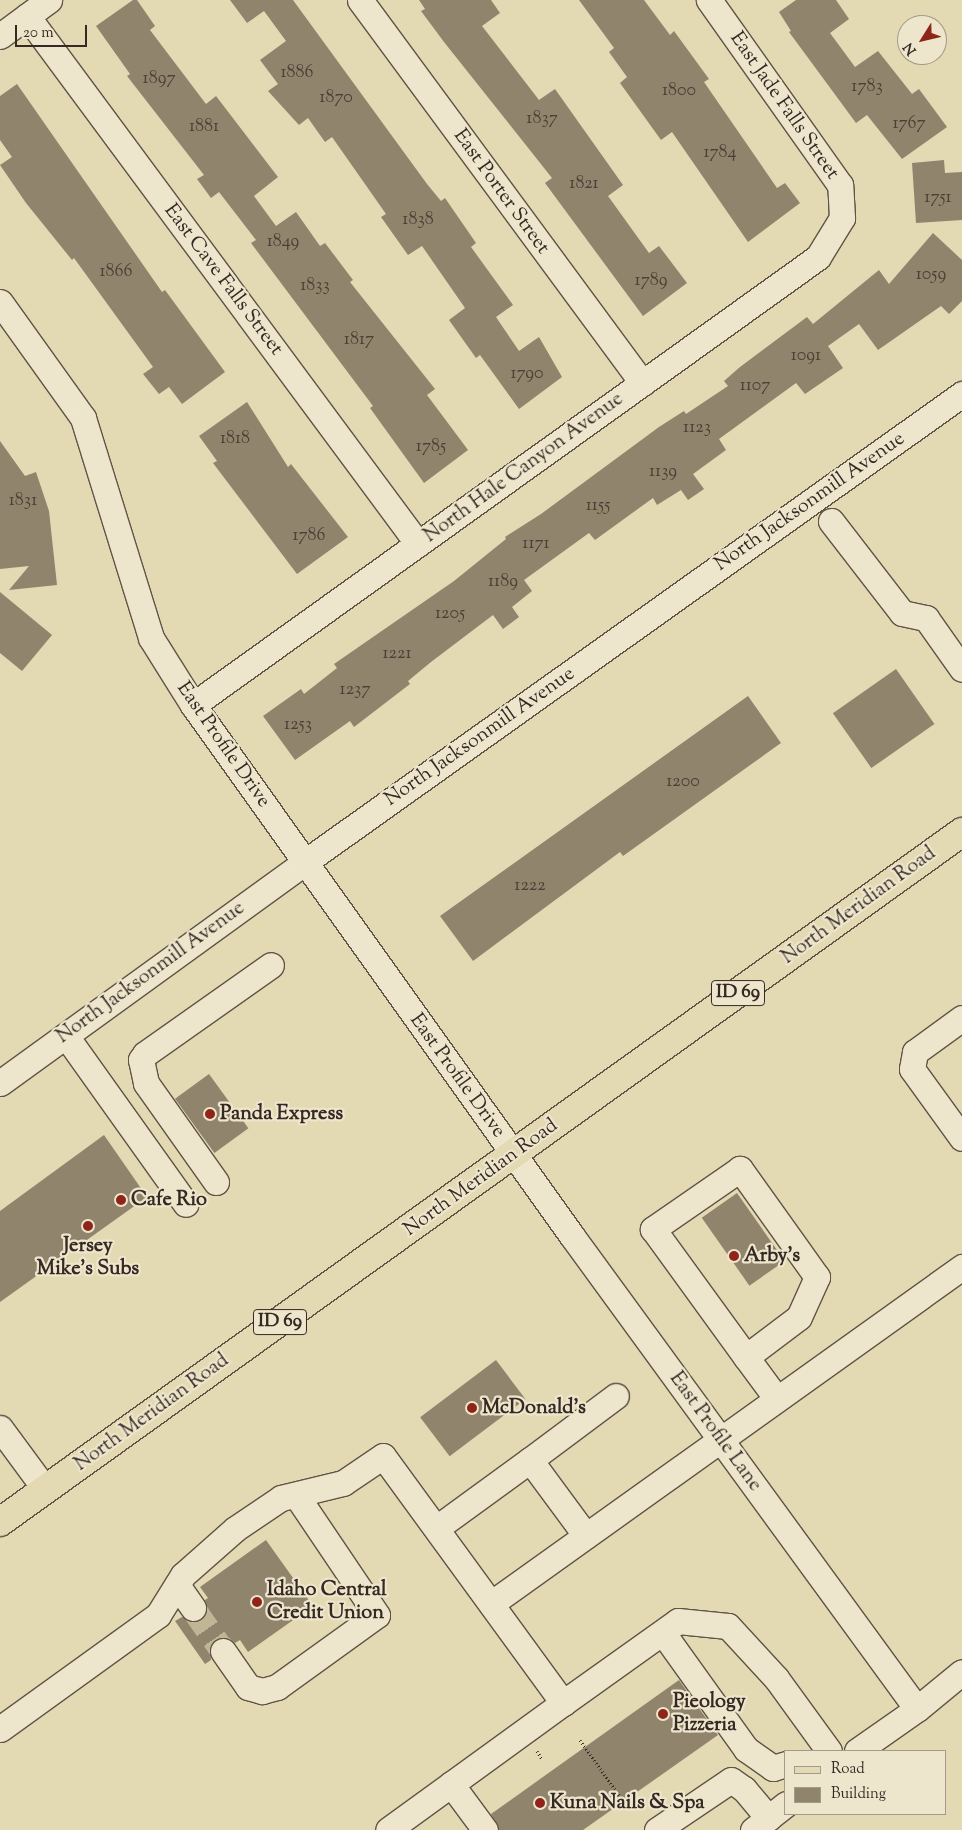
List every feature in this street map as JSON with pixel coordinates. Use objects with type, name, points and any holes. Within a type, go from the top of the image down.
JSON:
[{"type":"main road","name":"North Meridian Road","points":[[0,1522],[962,832]]},
{"type":"street","points":[[0,36],[50,0]]},
{"type":"street","name":"East Porter Street","points":[[360,0],[642,383]]},
{"type":"street","name":"East Jade Falls Street","points":[[712,1],[840,184],[842,218]]},
{"type":"street","name":"East Cave Falls Street","points":[[27,16],[418,544]]},
{"type":"street","name":"North Hale Canyon Avenue","points":[[193,705],[818,257],[842,218]]},
{"type":"street","name":"East Profile Drive","points":[[0,302],[83,418],[151,638],[193,705],[514,1155]]},
{"type":"street","name":"North Jacksonmill Avenue","points":[[0,1083],[305,862],[962,394]]},
{"type":"street","points":[[832,521],[902,613],[926,618],[962,669]]},
{"type":"street","points":[[216,1182],[146,1083],[140,1070],[141,1060],[145,1054],[271,965]]},
{"type":"street","points":[[962,1018],[915,1052],[912,1069],[962,1138]]},
{"type":"street","points":[[66,1036],[186,1204]]},
{"type":"street","name":"East Profile Lane","points":[[514,1155],[917,1709]]},
{"type":"street","points":[[746,1357],[799,1317],[817,1277],[740,1169],[653,1229],[746,1357],[777,1399]]},
{"type":"street","points":[[492,1603],[962,1267]]},
{"type":"street","points":[[438,1527],[616,1396]]},
{"type":"street","points":[[0,1428],[46,1489]]},
{"type":"street","points":[[0,1729],[158,1615],[177,1585],[235,1529],[281,1498],[343,1483],[383,1456],[438,1527],[563,1703]]},
{"type":"street","points":[[530,1460],[586,1536]]},
{"type":"street","points":[[223,1651],[248,1688],[262,1691],[277,1688],[377,1615],[296,1495]]},
{"type":"street","points":[[177,1585],[193,1608]]},
{"type":"street","points":[[388,1830],[678,1621],[728,1626],[776,1678],[821,1749]]},
{"type":"street","points":[[663,1633],[746,1749],[773,1768],[784,1765]]},
{"type":"street","points":[[858,1750],[917,1709],[962,1672]]},
{"type":"street","points":[[657,1830],[731,1780],[744,1788],[769,1818]]},
{"type":"street","points":[[451,1784],[485,1830]]},
{"type":"path","points":[[580,1740],[626,1805]]},
{"type":"building","points":[[133,0],[137,0],[155,26],[150,30],[206,104],[216,96],[278,177],[254,196],[276,226],[296,212],[320,246],[325,243],[353,280],[350,282],[435,389],[427,395],[468,450],[424,483],[370,408],[373,406],[251,243],[256,240],[219,192],[211,198],[197,179],[204,175],[127,76],[130,74],[96,26]]},
{"type":"building","points":[[230,0],[293,0],[427,184],[441,201],[445,198],[476,243],[471,247],[513,305],[496,317],[519,351],[539,337],[562,377],[519,409],[480,355],[476,358],[449,320],[465,308],[422,246],[408,255],[381,217],[386,214],[332,137],[325,142],[308,118],[299,125],[268,91],[278,84],[260,60],[286,41],[264,11],[247,23]]},
{"type":"building","points":[[419,0],[491,0],[500,13],[482,26],[539,100],[555,89],[623,185],[608,196],[649,253],[659,246],[687,283],[643,316],[545,183],[552,178],[444,42],[421,11],[425,9]]},
{"type":"building","points":[[579,0],[644,0],[670,35],[674,31],[709,79],[704,82],[777,188],[785,183],[800,203],[748,242],[672,132],[661,140],[620,83],[627,77],[609,52],[614,48]]},
{"type":"building","points":[[796,0],[836,0],[849,19],[830,33],[855,67],[878,51],[912,94],[919,89],[947,127],[902,159],[867,115],[856,123],[789,32],[791,31],[779,12]]},
{"type":"building","points":[[17,84],[162,292],[165,290],[225,372],[182,404],[169,387],[159,394],[143,374],[153,367],[74,258],[72,260],[26,203],[0,165],[12,157],[0,140],[0,96]]},
{"type":"building","points":[[944,160],[945,173],[962,172],[962,220],[916,223],[912,163]]},
{"type":"building","points":[[933,233],[962,260],[962,301],[949,314],[941,306],[878,350],[859,324],[828,346],[843,368],[805,394],[796,383],[719,439],[726,450],[693,474],[704,489],[688,500],[681,490],[657,505],[653,498],[595,540],[589,533],[524,580],[532,591],[512,607],[519,617],[503,629],[493,615],[431,662],[408,681],[410,684],[354,727],[350,721],[295,760],[263,716],[301,689],[304,694],[337,668],[334,664],[454,581],[506,539],[505,537],[541,514],[659,427],[684,411],[686,414],[728,386],[724,381],[740,367],[807,317],[813,324],[879,270],[889,284]]},
{"type":"building","points":[[247,402],[288,467],[291,464],[348,537],[297,574],[213,463],[217,461],[199,436]]},
{"type":"building","points":[[0,441],[25,476],[36,472],[49,511],[57,585],[9,590],[29,566],[0,569]]},
{"type":"building","points":[[0,592],[52,635],[22,671],[0,653]]},
{"type":"building","points":[[896,669],[934,724],[871,768],[833,713]]},
{"type":"building","points":[[748,696],[781,743],[623,856],[620,852],[473,961],[440,916]]},
{"type":"building","name":"Panda Express","points":[[209,1074],[248,1128],[214,1153],[175,1099]]},
{"type":"building","points":[[104,1135],[147,1197],[0,1302],[0,1211]]},
{"type":"building","points":[[737,1193],[785,1261],[749,1286],[702,1218]]},
{"type":"building","name":"McDonald's","points":[[496,1360],[525,1399],[450,1456],[420,1417]]},
{"type":"building","name":"Idaho Central Credit Union","points":[[266,1540],[313,1606],[248,1652],[240,1640],[235,1643],[229,1638],[215,1639],[210,1645],[211,1660],[205,1664],[175,1621],[182,1617],[194,1622],[202,1619],[206,1614],[205,1600],[208,1598],[200,1587]]},
{"type":"building","points":[[679,1680],[718,1735],[583,1830],[499,1830],[491,1814]]},
{"type":"tunnel","points":[[193,1608],[223,1651]]},
{"type":"place","name":"Panda Express","points":[[210,1114]]},
{"type":"place","name":"Cafe Rio","points":[[121,1200]]},
{"type":"place","name":"Jersey Mike's Subs","points":[[88,1226]]},
{"type":"place","name":"Arby's","points":[[734,1256]]},
{"type":"place","name":"McDonald's","points":[[472,1408]]},
{"type":"place","name":"Idaho Central Credit Union","points":[[257,1602]]},
{"type":"place","name":"Pieology Pizzeria","points":[[663,1714]]},
{"type":"place","name":"Kuna Nails & Spa","points":[[540,1803]]}]
